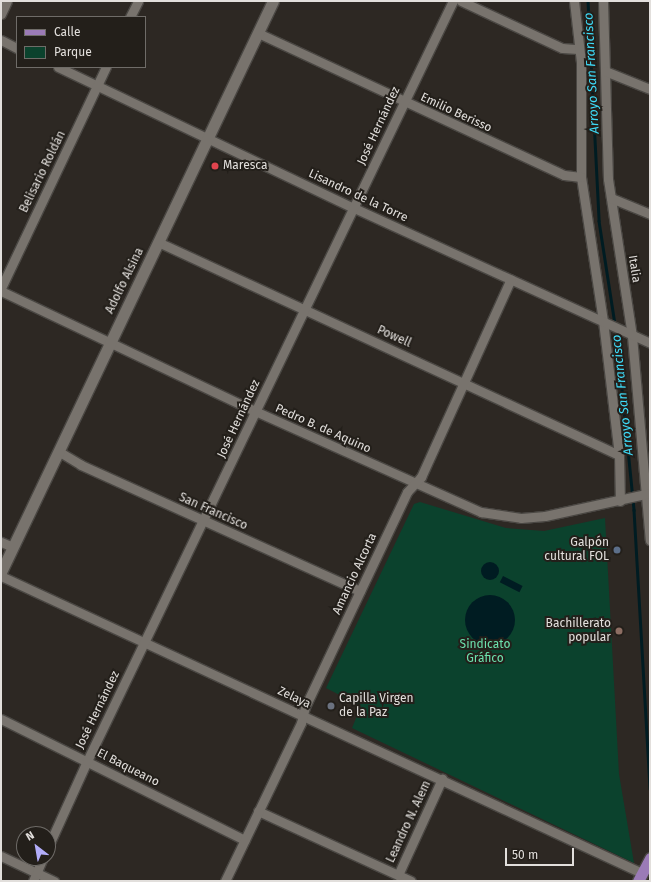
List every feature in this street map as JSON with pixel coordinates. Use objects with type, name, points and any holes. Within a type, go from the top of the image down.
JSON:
[{"type":"main road","points":[[640,877],[650,858]]},
{"type":"street","points":[[1,14],[7,1]]},
{"type":"street","points":[[130,16],[138,1]]},
{"type":"street","name":"Adolfo Alsina","points":[[1,572],[273,1]]},
{"type":"street","name":"José Hernández","points":[[56,829],[87,761],[204,521],[255,411],[453,1]]},
{"type":"street","points":[[461,1],[562,48],[578,49]]},
{"type":"street","points":[[574,1],[578,49],[581,62],[581,177],[606,323],[623,500]]},
{"type":"street","name":"Italia","points":[[603,1],[611,198],[628,334],[650,540]]},
{"type":"street","name":"Emilio Berisso","points":[[258,32],[564,176],[581,177]]},
{"type":"street","points":[[1,40],[16,48]]},
{"type":"street","name":"Lisandro de la Torre","points":[[60,68],[354,208],[650,343]]},
{"type":"street","name":"Belisario Roldán","points":[[1,288],[106,68]]},
{"type":"street","points":[[605,71],[650,89]]},
{"type":"street","points":[[611,198],[650,214]]},
{"type":"street","name":"Powell","points":[[158,242],[464,382],[619,455]]},
{"type":"street","name":"Amancio Alcorta","points":[[225,881],[407,492],[421,477],[511,279]]},
{"type":"street","name":"Pedro B. de Aquino","points":[[1,292],[255,411],[475,510],[521,518],[570,512],[646,494]]},
{"type":"street","name":"San Francisco","points":[[58,451],[204,521],[360,591]]},
{"type":"street","points":[[1,542],[13,547]]},
{"type":"street","name":"Zelaya","points":[[1,576],[442,779],[640,877]]},
{"type":"street","name":"El Baqueano","points":[[1,719],[245,840]]},
{"type":"street","name":"Leandro N. Alem","points":[[398,875],[442,779]]},
{"type":"street","points":[[258,811],[411,881]]},
{"type":"street","points":[[1,856],[34,877],[54,881]]},
{"type":"street","points":[[34,877],[39,866]]},
{"type":"green space","name":"Sindicato Gráfico","points":[[420,502],[506,528],[544,531],[605,518],[619,774],[634,863],[352,728],[361,706],[326,688],[414,504]]},
{"type":"water","points":[[486,562],[494,562],[499,567],[497,578],[494,580],[486,580],[481,575],[481,567]]},
{"type":"water","points":[[503,576],[523,586],[519,592],[500,582]]},
{"type":"water","points":[[485,595],[495,595],[508,602],[515,615],[515,625],[508,638],[495,645],[485,645],[476,641],[469,634],[465,625],[465,615],[469,606],[476,599]]},
{"type":"waterway","name":"Arroyo San Francisco","points":[[588,1],[599,221],[615,324]]},
{"type":"waterway","name":"Arroyo San Francisco","points":[[616,329],[634,510],[650,789]]},
{"type":"place","name":"Maresca","points":[[215,166]]},
{"type":"place","name":"Galpón cultural FOL","points":[[617,550]]},
{"type":"place","name":"Bachillerato popular","points":[[619,631]]},
{"type":"place","name":"Capilla Virgen de la Paz","points":[[331,706]]}]
